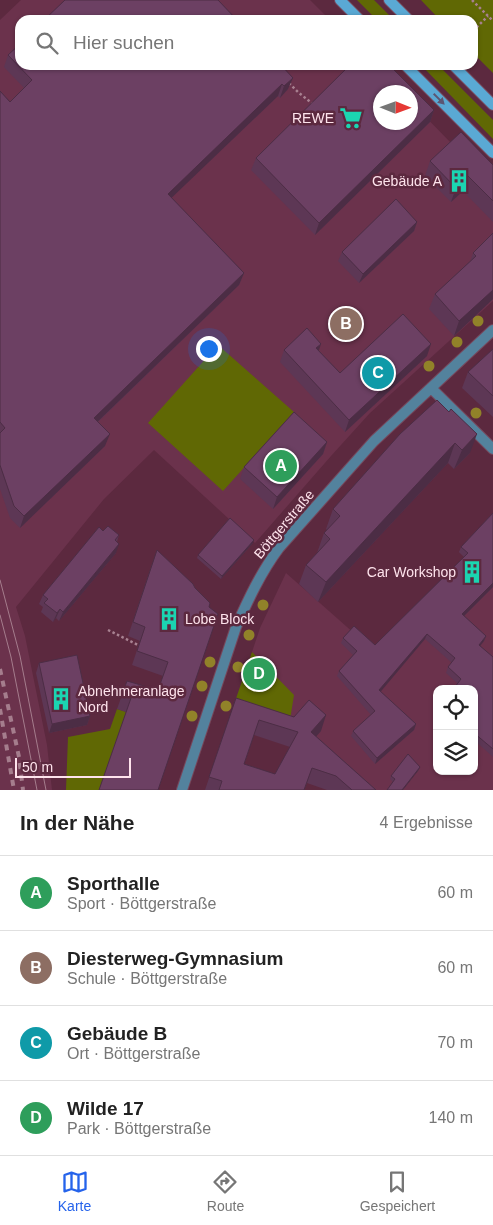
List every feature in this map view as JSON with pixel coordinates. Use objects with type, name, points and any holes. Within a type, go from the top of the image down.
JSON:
[{"type":"main road","points":[[340,0],[355,15]]},
{"type":"main road","points":[[389,0],[404,15]]},
{"type":"main road","points":[[410,70],[493,153]]},
{"type":"main road","points":[[458,70],[493,105]]},
{"type":"street","name":"Böttgerstraße","points":[[182,790],[236,627],[269,561],[278,548],[374,441],[493,330]]},
{"type":"street","points":[[431,388],[493,449]]},
{"type":"path","points":[[472,0],[493,21]]},
{"type":"path","points":[[478,26],[488,16]]},
{"type":"path","points":[[285,79],[316,106]]},
{"type":"path","points":[[108,630],[138,645]]},
{"type":"shaded area","points":[[21,0],[310,0],[325,15],[15,15],[15,70],[375,70],[378,85],[373,85],[373,130],[418,130],[418,109],[493,186],[493,301],[370,413],[255,543],[154,450],[104,499],[16,607],[25,636],[47,745],[52,790],[0,790],[0,20]]},
{"type":"shaded area","points":[[493,516],[493,790],[354,790],[288,732],[252,652],[260,628],[286,573],[373,650],[466,558],[459,552]]},
{"type":"green space","points":[[357,0],[374,0],[389,15],[372,15]]},
{"type":"green space","points":[[421,0],[493,0],[493,73],[478,58],[478,15],[435,15]]},
{"type":"green space","points":[[426,70],[443,70],[493,120],[493,139]]},
{"type":"green space","points":[[218,345],[294,412],[223,491],[148,423]]},
{"type":"green space","points":[[252,652],[294,695],[288,732],[231,713]]},
{"type":"green space","points":[[117,709],[178,729],[157,790],[66,790],[68,737],[110,729]]},
{"type":"building","points":[[65,0],[218,0],[232,15],[49,15]]},
{"type":"building","points":[[15,49],[15,62],[8,55]]},
{"type":"building","points":[[22,70],[286,70],[293,78],[284,86],[282,84],[168,194],[244,273],[94,418],[110,434],[24,516],[14,506],[0,465],[0,433],[5,428],[0,422],[0,91],[10,102],[32,80]]},
{"type":"building","points":[[345,70],[394,70],[409,85],[373,85],[373,130],[414,130],[319,223],[256,158]]},
{"type":"building","points":[[418,94],[434,110],[418,126]]},
{"type":"building","points":[[461,132],[493,165],[493,201],[468,176],[456,188],[430,161]]},
{"type":"building","points":[[396,199],[417,222],[363,274],[342,252]]},
{"type":"building","points":[[493,233],[493,290],[459,321],[435,294],[476,256],[473,253]]},
{"type":"building","points":[[403,314],[431,344],[349,420],[284,350],[307,328],[321,344],[316,348],[340,373]]},
{"type":"building","points":[[493,349],[493,396],[468,372]]},
{"type":"building","points":[[437,400],[449,412],[451,409],[477,434],[462,450],[455,443],[326,582],[306,565],[330,539],[324,533],[340,516],[333,509],[400,434]]},
{"type":"building","points":[[294,412],[327,442],[277,497],[244,467]]},
{"type":"building","points":[[493,513],[493,583],[462,614],[486,636],[479,645],[493,657],[493,749],[478,736],[478,685],[456,685],[461,679],[448,667],[455,658],[427,634],[379,690],[416,724],[377,758],[353,731],[375,711],[339,671],[357,651],[343,638],[354,626],[375,645],[468,553],[461,547]]},
{"type":"building","points":[[230,518],[254,540],[222,576],[198,555]]},
{"type":"building","points":[[108,526],[119,535],[115,540],[119,544],[63,612],[60,609],[57,613],[44,603],[48,599],[43,595],[99,527],[103,531]]},
{"type":"building","points":[[157,550],[193,584],[210,603],[209,607],[218,614],[158,790],[99,790],[131,698],[122,695],[127,681],[158,690],[168,662],[137,651],[145,627],[133,622]]},
{"type":"building","name":"Abnehmeranlage Nord","points":[[77,655],[90,716],[52,724],[39,663]]},
{"type":"building","points":[[236,698],[294,717],[309,700],[326,715],[311,732],[376,790],[352,790],[336,776],[312,768],[304,790],[219,790],[222,781],[209,777]],"holes":[[[259,720],[298,732],[275,774],[244,764]]]},
{"type":"building","points":[[408,754],[420,767],[402,790],[387,790],[395,779],[391,776]]},
{"type":"tram line","points":[[0,580],[20,656],[46,790]]},
{"type":"tram line","points":[[0,615],[11,657],[37,790]]},
{"type":"railway","points":[[0,669],[19,757],[23,790]]},
{"type":"railway","points":[[0,709],[14,790]]},
{"type":"place","name":"REWE","points":[[351,118]]},
{"type":"place","name":"Gebäude A","points":[[459,181]]},
{"type":"place","name":"Diesterweg-Gymnasium","points":[[346,324]]},
{"type":"place","name":"Gebäude B","points":[[378,373]]},
{"type":"place","name":"Sporthalle","points":[[281,466]]},
{"type":"place","name":"Car Workshop","points":[[472,572]]},
{"type":"place","name":"Lobe Block","points":[[169,619]]},
{"type":"place","name":"Wilde 17","points":[[259,674]]},
{"type":"place","name":"Abnehmeranlage Nord","points":[[61,699]]}]
